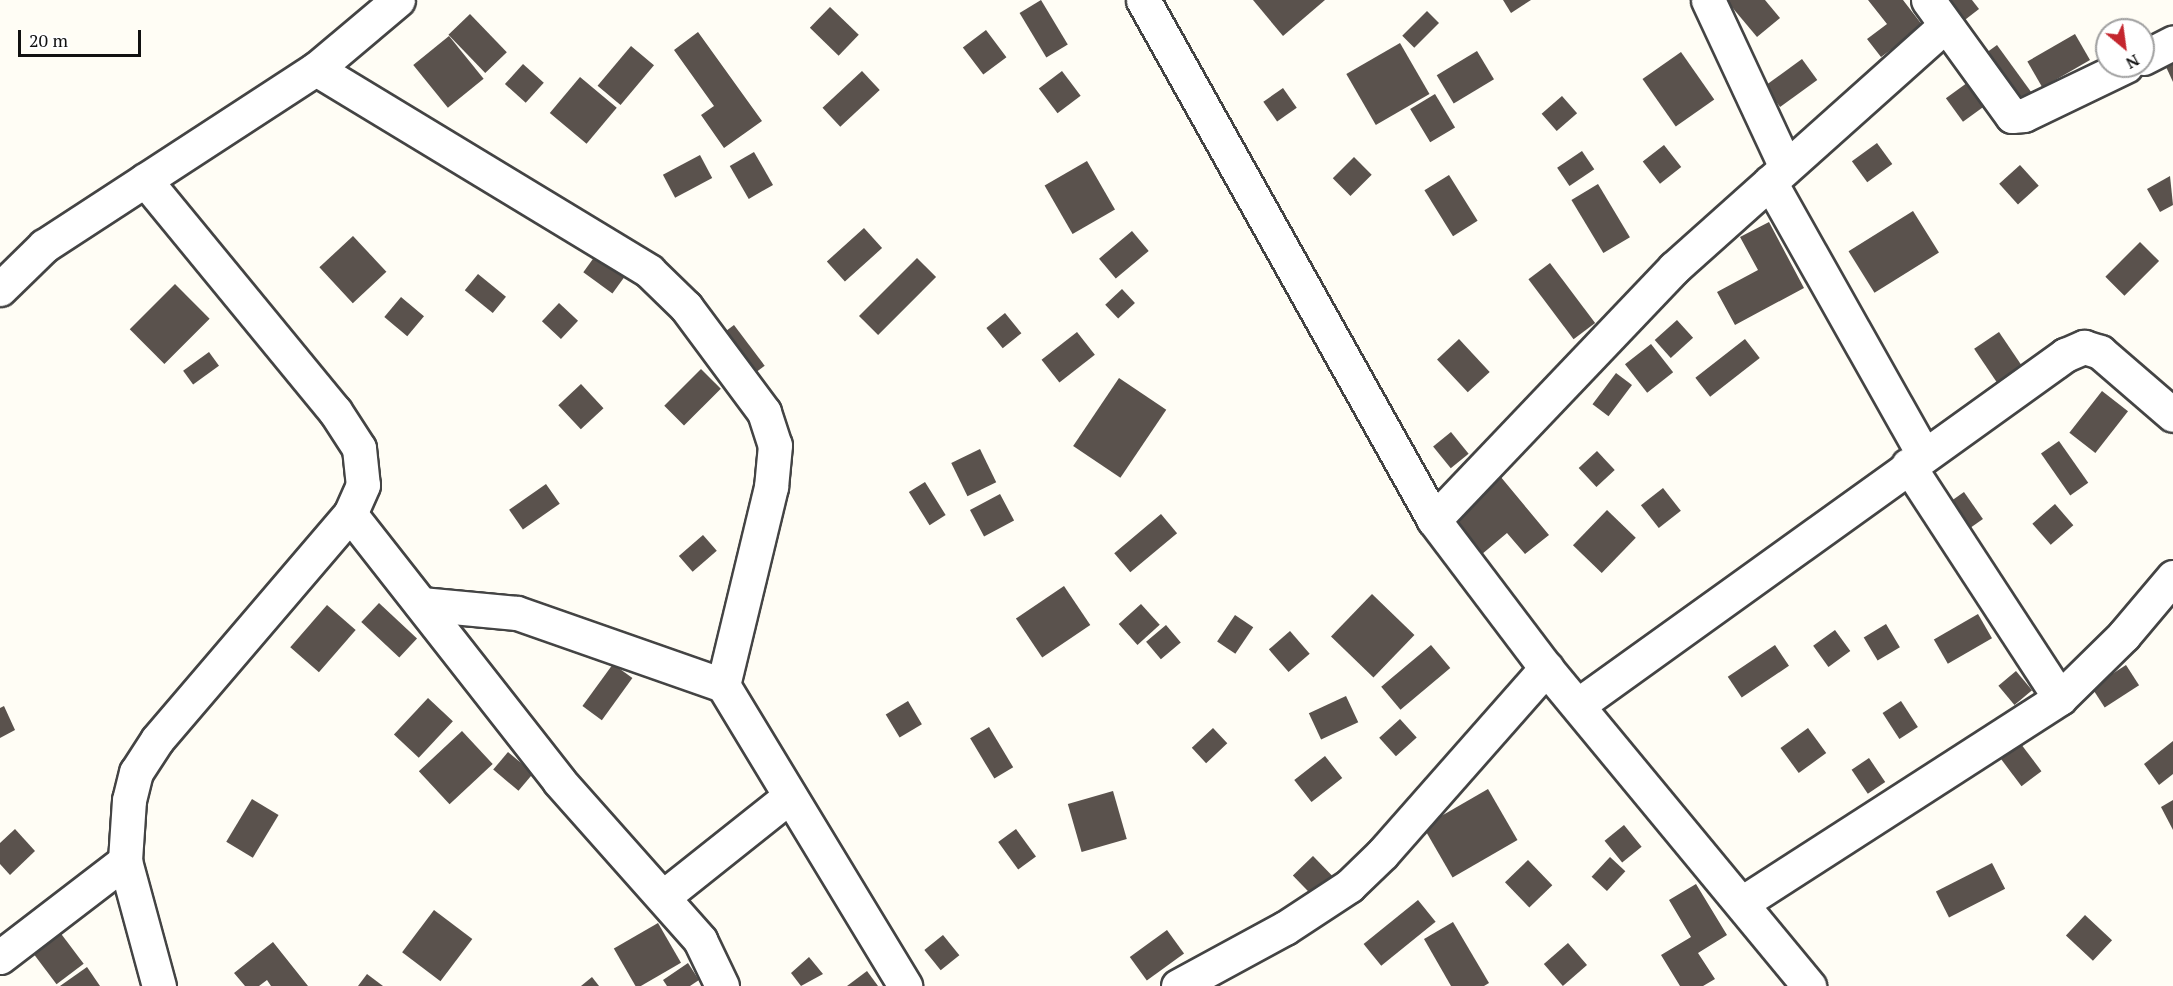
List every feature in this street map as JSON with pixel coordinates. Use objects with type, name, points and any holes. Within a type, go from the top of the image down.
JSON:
[{"type":"street","points":[[0,289],[44,246],[316,69],[399,0]]},
{"type":"street","points":[[1143,0],[1434,519],[1546,668],[1809,986]]},
{"type":"street","points":[[1708,0],[1778,174],[1916,459],[2060,698]]},
{"type":"street","points":[[1434,519],[1674,268],[1778,174],[1936,13],[2012,116],[2024,115],[2101,78]]},
{"type":"street","points":[[2155,52],[2173,44]]},
{"type":"street","points":[[316,69],[649,271],[686,307],[764,412],[775,445],[771,487],[723,685]]},
{"type":"street","points":[[145,180],[359,448],[363,485],[350,514],[157,740],[136,772],[129,800],[125,861],[159,986]]},
{"type":"street","points":[[1578,705],[1916,459],[2065,355],[2084,347],[2100,352],[2173,415]]},
{"type":"street","points":[[350,514],[559,782],[700,940],[722,986]]},
{"type":"street","points":[[1742,903],[2060,698],[2124,635],[2173,577]]},
{"type":"street","points":[[421,604],[517,613],[723,685],[905,986]]},
{"type":"street","points":[[1178,986],[1285,928],[1349,886],[1383,853],[1546,668]]},
{"type":"street","points":[[663,897],[790,796]]},
{"type":"street","points":[[0,957],[125,861]]},
{"type":"building","points":[[1041,0],[1068,45],[1046,57],[1020,13]]},
{"type":"building","points":[[1253,0],[1325,0],[1283,36]]},
{"type":"building","points":[[1503,0],[1531,0],[1511,13]]},
{"type":"building","points":[[1726,0],[1765,0],[1780,18],[1757,37]]},
{"type":"building","points":[[1868,0],[1903,0],[1923,26],[1881,57],[1867,39],[1887,24]]},
{"type":"building","points":[[1943,0],[1972,0],[1979,9],[1957,26]]},
{"type":"building","points":[[830,7],[859,35],[839,56],[810,28]]},
{"type":"building","points":[[1427,11],[1439,23],[1414,48],[1402,36]]},
{"type":"building","points":[[470,14],[507,52],[485,73],[448,35]]},
{"type":"building","points":[[986,30],[1006,57],[983,75],[963,47]]},
{"type":"building","points":[[698,32],[762,121],[724,148],[701,115],[714,106],[674,50]]},
{"type":"building","points":[[2075,34],[2090,60],[2042,87],[2027,62]]},
{"type":"building","points":[[449,36],[484,79],[448,108],[413,65]]},
{"type":"building","points":[[1400,43],[1430,94],[1376,125],[1346,74]]},
{"type":"building","points":[[1997,45],[2032,93],[2011,108],[1976,60]]},
{"type":"building","points":[[631,46],[654,65],[621,105],[598,86]]},
{"type":"building","points":[[2173,50],[2173,82],[2161,56]]},
{"type":"building","points":[[1477,51],[1494,79],[1454,103],[1437,75]]},
{"type":"building","points":[[1681,52],[1714,100],[1676,126],[1642,79]]},
{"type":"building","points":[[1802,59],[1817,80],[1780,107],[1765,86]]},
{"type":"building","points":[[523,64],[544,83],[526,103],[505,84]]},
{"type":"building","points":[[862,71],[880,90],[840,127],[823,108]]},
{"type":"building","points":[[1062,71],[1081,96],[1057,113],[1039,88]]},
{"type":"building","points":[[580,77],[617,108],[587,144],[550,113]]},
{"type":"building","points":[[1971,80],[1988,103],[1963,122],[1946,98]]},
{"type":"building","points":[[1283,88],[1297,108],[1277,121],[1263,102]]},
{"type":"building","points":[[1435,94],[1455,127],[1430,142],[1410,109]]},
{"type":"building","points":[[1562,96],[1577,113],[1557,131],[1542,114]]},
{"type":"building","points":[[1877,143],[1892,164],[1867,182],[1852,161]]},
{"type":"building","points":[[1664,145],[1681,167],[1660,184],[1643,162]]},
{"type":"building","points":[[1582,151],[1594,169],[1569,186],[1557,168]]},
{"type":"building","points":[[754,152],[773,185],[749,199],[730,166]]},
{"type":"building","points":[[700,155],[712,178],[675,198],[663,175]]},
{"type":"building","points":[[1354,157],[1372,175],[1350,196],[1333,178]]},
{"type":"building","points":[[1087,161],[1115,209],[1073,234],[1045,186]]},
{"type":"building","points":[[2020,165],[2039,186],[2018,205],[1999,184]]},
{"type":"building","points":[[1449,175],[1478,221],[1453,236],[1424,190]]},
{"type":"building","points":[[2170,176],[2173,205],[2160,212],[2147,189]]},
{"type":"building","points":[[1598,184],[1630,237],[1603,253],[1571,200]]},
{"type":"building","points":[[1913,211],[1939,253],[1875,293],[1849,251]]},
{"type":"building","points":[[1769,222],[1804,288],[1735,325],[1717,292],[1758,270],[1740,237]]},
{"type":"building","points":[[864,228],[882,248],[845,282],[827,261]]},
{"type":"building","points":[[1132,231],[1149,251],[1116,279],[1099,259]]},
{"type":"building","points":[[353,236],[386,272],[353,303],[319,267]]},
{"type":"building","points":[[2140,242],[2159,261],[2124,296],[2105,277]]},
{"type":"building","points":[[598,252],[627,273],[612,293],[583,272]]},
{"type":"building","points":[[917,258],[936,277],[878,335],[859,316]]},
{"type":"building","points":[[1550,263],[1595,323],[1574,339],[1528,279]]},
{"type":"building","points":[[478,274],[506,297],[493,313],[465,290]]},
{"type":"building","points":[[175,284],[210,319],[164,364],[130,329]]},
{"type":"building","points":[[1122,289],[1135,303],[1118,319],[1105,305]]},
{"type":"building","points":[[401,297],[424,316],[407,336],[384,317]]},
{"type":"building","points":[[559,303],[578,321],[561,339],[542,321]]},
{"type":"building","points":[[1005,313],[1021,333],[1003,348],[986,328]]},
{"type":"building","points":[[1677,320],[1693,338],[1671,358],[1655,340]]},
{"type":"building","points":[[734,325],[765,366],[746,380],[716,339]]},
{"type":"building","points":[[1077,332],[1095,355],[1059,383],[1042,360]]},
{"type":"building","points":[[1999,332],[2022,367],[1998,384],[1974,349]]},
{"type":"building","points":[[1459,339],[1490,372],[1468,392],[1437,359]]},
{"type":"building","points":[[1745,339],[1760,358],[1710,397],[1695,378]]},
{"type":"building","points":[[1651,344],[1673,372],[1647,393],[1625,364]]},
{"type":"building","points":[[209,352],[219,366],[193,385],[183,371]]},
{"type":"building","points":[[701,369],[721,389],[684,426],[664,406]]},
{"type":"building","points":[[1616,373],[1632,385],[1609,416],[1593,404]]},
{"type":"building","points":[[1119,378],[1166,410],[1120,478],[1073,446]]},
{"type":"building","points":[[581,384],[604,408],[581,429],[558,405]]},
{"type":"building","points":[[2102,391],[2128,411],[2095,453],[2069,433]]},
{"type":"building","points":[[1451,432],[1469,454],[1451,468],[1433,446]]},
{"type":"building","points":[[2059,441],[2088,483],[2070,495],[2041,454]]},
{"type":"building","points":[[980,449],[996,482],[967,496],[951,463]]},
{"type":"building","points":[[1597,451],[1615,470],[1596,487],[1579,468]]},
{"type":"building","points":[[1500,476],[1549,535],[1525,554],[1507,533],[1475,560],[1443,523]]},
{"type":"building","points":[[925,482],[946,515],[930,525],[909,492]]},
{"type":"building","points":[[546,484],[560,504],[523,529],[509,510]]},
{"type":"building","points":[[1663,488],[1681,511],[1659,528],[1641,505]]},
{"type":"building","points":[[1964,492],[1983,519],[1961,535],[1942,507]]},
{"type":"building","points":[[1000,494],[1014,520],[984,536],[970,510]]},
{"type":"building","points":[[2055,504],[2073,525],[2051,545],[2032,524]]},
{"type":"building","points":[[1607,510],[1636,538],[1602,573],[1573,545]]},
{"type":"building","points":[[1161,514],[1177,533],[1130,572],[1114,553]]},
{"type":"building","points":[[703,535],[717,551],[693,572],[679,556]]},
{"type":"building","points":[[1064,586],[1090,625],[1042,657],[1016,618]]},
{"type":"building","points":[[1372,594],[1414,635],[1373,677],[1331,636]]},
{"type":"building","points":[[379,603],[417,638],[399,657],[361,622]]},
{"type":"building","points":[[1141,604],[1160,625],[1137,645],[1119,624]]},
{"type":"building","points":[[327,605],[356,630],[319,672],[290,647]]},
{"type":"building","points":[[1978,614],[1992,638],[1948,664],[1934,640]]},
{"type":"building","points":[[1235,615],[1253,627],[1235,654],[1217,642]]},
{"type":"building","points":[[1886,624],[1900,647],[1878,661],[1864,637]]},
{"type":"building","points":[[1166,625],[1181,643],[1161,659],[1146,642]]},
{"type":"building","points":[[1835,630],[1850,651],[1828,667],[1813,646]]},
{"type":"building","points":[[1290,631],[1310,654],[1289,672],[1269,649]]},
{"type":"building","points":[[1431,645],[1450,668],[1400,710],[1381,687]]},
{"type":"building","points":[[1775,645],[1789,666],[1742,698],[1728,677]]},
{"type":"building","points":[[613,664],[632,678],[602,720],[582,706]]},
{"type":"building","points":[[2126,665],[2139,685],[2105,707],[2092,687]]},
{"type":"building","points":[[2016,671],[2032,690],[2014,705],[1998,686]]},
{"type":"building","points":[[1346,696],[1358,722],[1321,740],[1309,713]]},
{"type":"building","points":[[428,698],[453,721],[419,758],[394,735]]},
{"type":"building","points":[[908,701],[922,724],[900,738],[886,714]]},
{"type":"building","points":[[1901,701],[1918,727],[1899,739],[1883,713]]},
{"type":"building","points":[[4,706],[15,730],[0,738],[0,708]]},
{"type":"building","points":[[1400,719],[1417,738],[1396,756],[1379,738]]},
{"type":"building","points":[[989,727],[1013,767],[994,779],[970,738]]},
{"type":"building","points":[[1213,728],[1227,743],[1206,763],[1192,748]]},
{"type":"building","points":[[1808,728],[1826,753],[1799,773],[1780,748]]},
{"type":"building","points":[[462,731],[493,764],[450,804],[419,771]]},
{"type":"building","points":[[2173,741],[2173,774],[2159,785],[2144,764]]},
{"type":"building","points":[[2021,744],[2041,771],[2021,786],[2001,759]]},
{"type":"building","points":[[508,752],[533,773],[518,791],[493,770]]},
{"type":"building","points":[[1325,756],[1342,778],[1312,802],[1294,780]]},
{"type":"building","points":[[1869,758],[1885,782],[1868,794],[1852,770]]},
{"type":"building","points":[[1488,789],[1518,840],[1453,878],[1423,826]]},
{"type":"building","points":[[1113,791],[1127,839],[1082,852],[1068,804]]},
{"type":"building","points":[[252,799],[279,815],[253,858],[226,842]]},
{"type":"building","points":[[2173,800],[2173,830],[2161,807]]},
{"type":"building","points":[[1624,825],[1642,847],[1622,862],[1605,841]]},
{"type":"building","points":[[15,829],[35,851],[10,875],[0,864],[0,843]]},
{"type":"building","points":[[1016,829],[1036,857],[1018,869],[998,842]]},
{"type":"building","points":[[1313,856],[1334,878],[1314,897],[1293,875]]},
{"type":"building","points":[[1610,857],[1625,871],[1607,891],[1592,877]]},
{"type":"building","points":[[1528,860],[1552,885],[1529,907],[1505,882]]},
{"type":"building","points":[[1992,863],[2005,889],[1949,917],[1936,892]]},
{"type":"building","points":[[1696,884],[1727,935],[1698,953],[1715,979],[1703,986],[1680,986],[1661,955],[1691,937],[1669,900]]},
{"type":"building","points":[[1418,900],[1436,922],[1381,966],[1364,944]]},
{"type":"building","points":[[434,910],[472,939],[440,981],[402,952]]},
{"type":"building","points":[[2085,915],[2112,940],[2093,961],[2066,935]]},
{"type":"building","points":[[1453,922],[1489,983],[1484,986],[1451,986],[1424,939]]},
{"type":"building","points":[[658,923],[681,963],[641,986],[635,986],[614,948]]},
{"type":"building","points":[[1167,930],[1184,953],[1147,980],[1130,957]]},
{"type":"building","points":[[59,931],[84,964],[57,984],[32,951]]},
{"type":"building","points":[[943,935],[959,955],[941,970],[924,950]]},
{"type":"building","points":[[273,942],[308,986],[271,986],[267,980],[259,986],[245,986],[234,973]]},
{"type":"building","points":[[1568,943],[1587,965],[1563,986],[1544,964]]},
{"type":"building","points":[[809,957],[823,974],[801,986],[791,973]]},
{"type":"building","points":[[688,963],[699,980],[690,986],[667,986],[663,980]]},
{"type":"building","points":[[87,967],[100,986],[60,986]]},
{"type":"building","points":[[867,971],[878,986],[847,986]]},
{"type":"building","points":[[367,974],[383,986],[358,986]]},
{"type":"building","points":[[592,977],[599,986],[581,986]]}]
